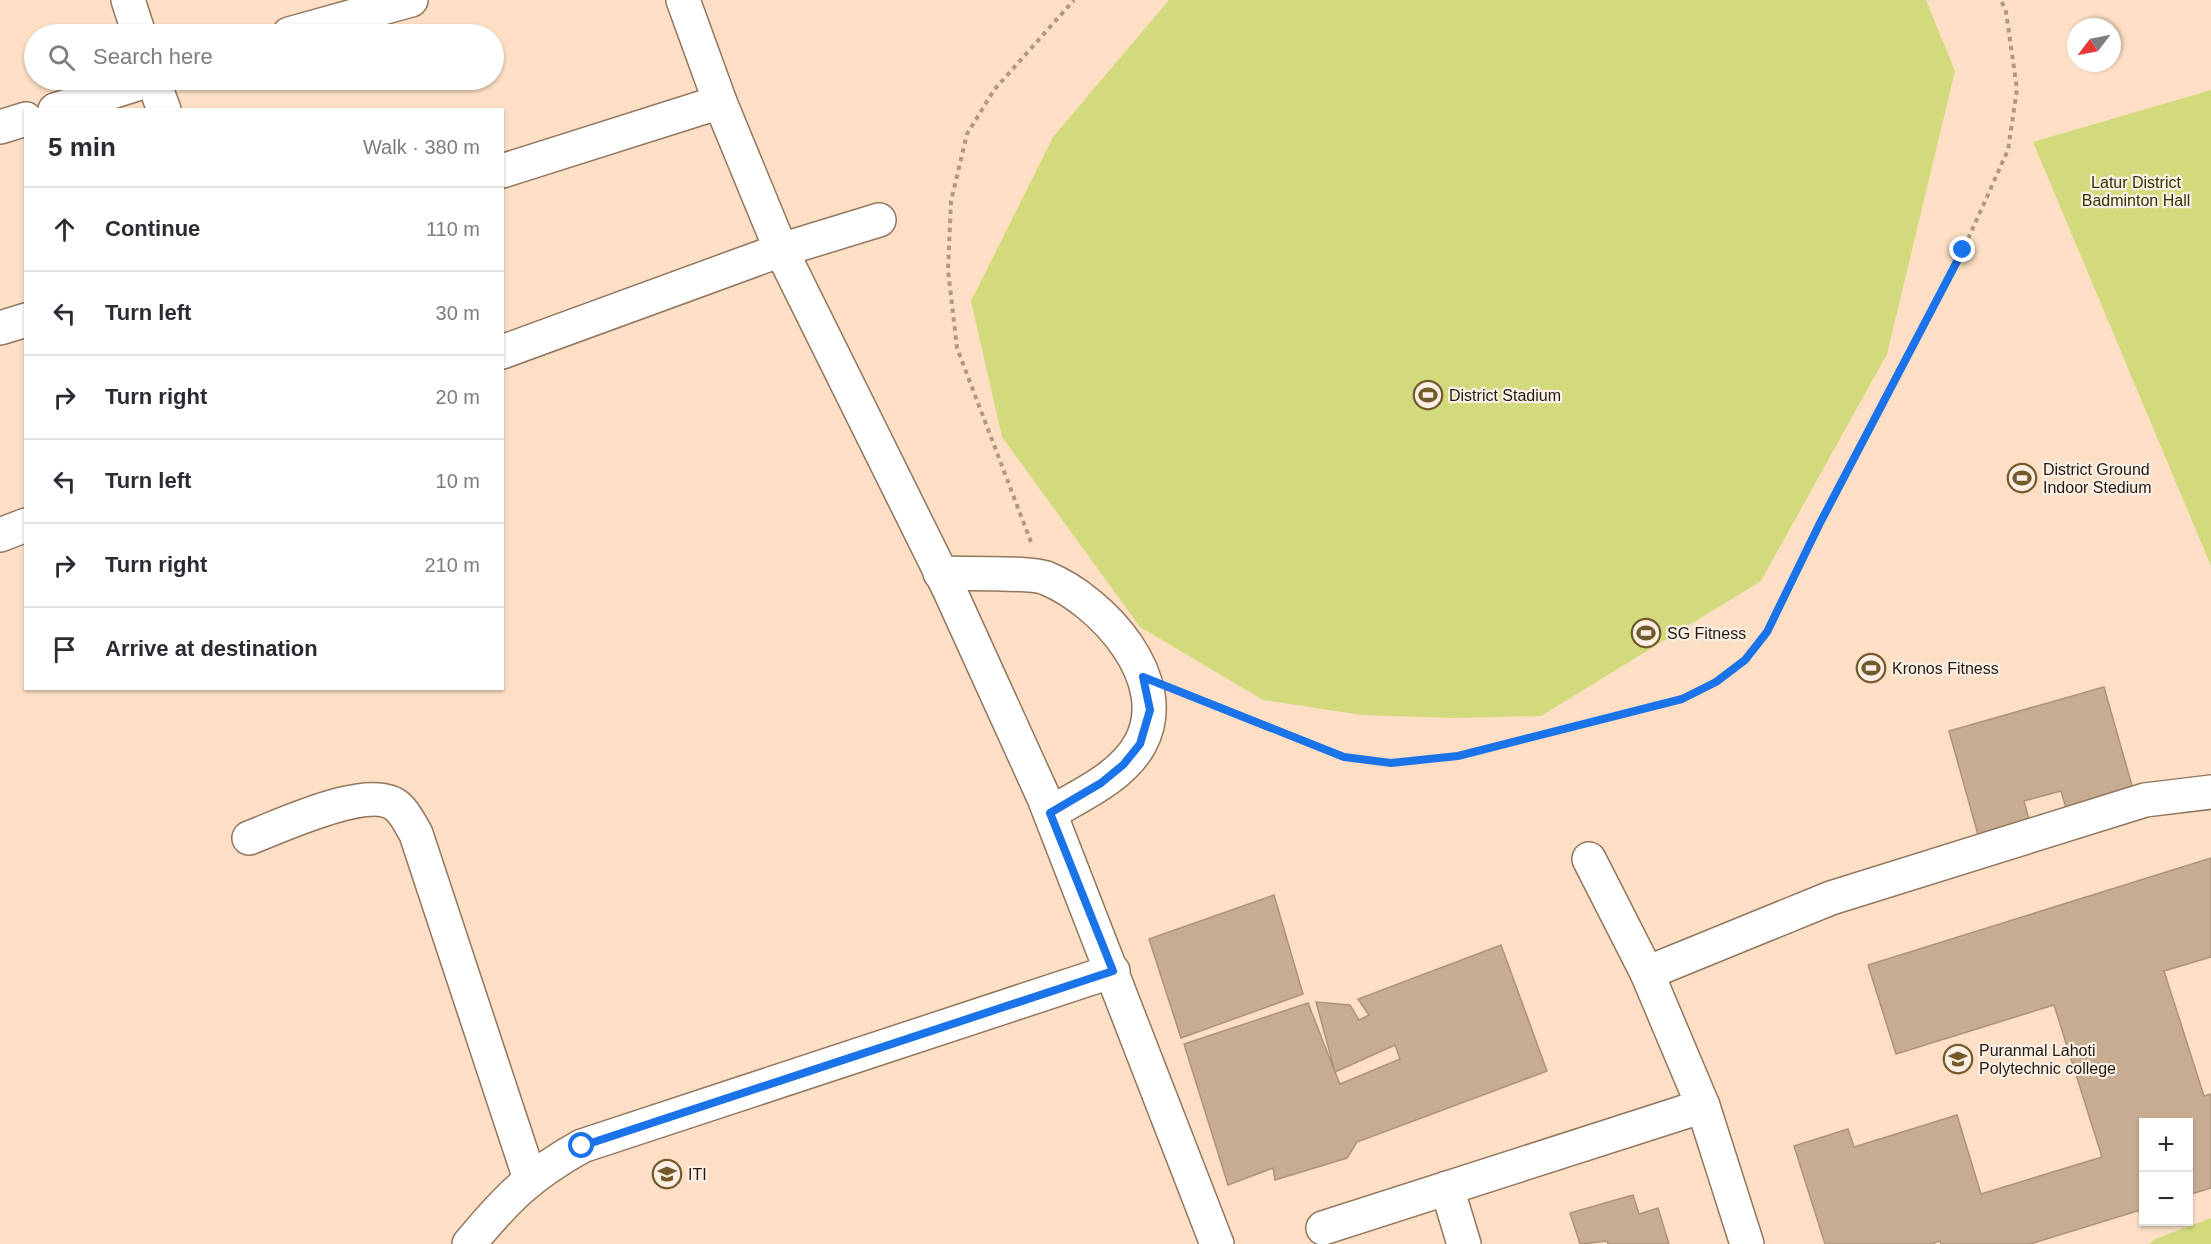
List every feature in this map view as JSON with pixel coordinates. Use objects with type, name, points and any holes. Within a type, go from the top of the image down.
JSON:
[{"type":"street","points":[[128,0],[136,24]]},
{"type":"street","points":[[325,24],[411,0]]},
{"type":"street","points":[[683,0],[720,102],[781,250],[940,573],[1050,813],[1217,1244]]},
{"type":"street","points":[[61,108],[119,90]]},
{"type":"street","points":[[155,90],[163,108]]},
{"type":"street","points":[[504,170],[720,102]]},
{"type":"street","points":[[0,127],[24,120]]},
{"type":"street","points":[[504,351],[781,250],[879,220]]},
{"type":"street","points":[[0,328],[24,321]]},
{"type":"street","points":[[0,535],[24,526]]},
{"type":"street","points":[[940,573],[1044,577],[1101,613],[1129,648],[1143,677],[1150,710],[1140,744],[1123,765],[1101,783],[1050,813]]},
{"type":"street","points":[[1647,973],[1831,898],[2145,800],[2211,792]]},
{"type":"street","points":[[249,838],[348,802],[378,798],[397,806],[416,834],[530,1179]]},
{"type":"street","points":[[1589,859],[1647,973],[1703,1106],[1748,1244]]},
{"type":"street","points":[[470,1244],[504,1201],[545,1167],[582,1146],[1113,971]]},
{"type":"street","points":[[1323,1228],[1703,1106]]},
{"type":"street","points":[[1447,1188],[1464,1244]]},
{"type":"path","points":[[1044,577],[957,348],[948,270],[951,201],[967,134],[994,90],[1074,0]]},
{"type":"path","points":[[1143,677],[1336,754],[1391,763],[1458,756],[1682,699],[1716,682],[1745,660],[1767,632],[1819,525],[1963,250],[2008,150],[2017,89],[2006,12],[2001,0]]},
{"type":"green space","name":"District Stadium","points":[[1169,0],[1926,0],[1955,71],[1887,354],[1761,581],[1541,716],[1452,718],[1362,715],[1263,700],[1140,627],[1002,437],[971,301],[1053,137]]},
{"type":"green space","name":"Latur District Badminton Hall","points":[[2211,90],[2211,566],[2033,142]]},
{"type":"green space","points":[[2211,1218],[2211,1244],[2149,1244],[2155,1239]]},
{"type":"building","points":[[2104,687],[2133,789],[2066,808],[2061,791],[2024,801],[2031,827],[1980,842],[1949,731]]},
{"type":"building","points":[[2211,858],[2211,957],[2164,971],[2204,1096],[2211,1094],[2211,1188],[2193,1193],[2193,1118],[2139,1118],[2139,1211],[2030,1244],[1941,1244],[1940,1241],[1931,1244],[1825,1244],[1794,1146],[1848,1129],[1854,1147],[1957,1115],[1981,1194],[2102,1157],[2054,1005],[1896,1054],[1868,965]]},
{"type":"building","points":[[1274,895],[1303,994],[1181,1038],[1149,939]]},
{"type":"building","points":[[1501,945],[1547,1071],[1357,1142],[1347,1158],[1275,1180],[1273,1168],[1228,1185],[1184,1044],[1308,1003],[1335,1072],[1316,1002],[1350,1005],[1359,1020],[1369,1015],[1358,999]],"holes":[[[1395,1045],[1400,1059],[1340,1084],[1335,1072]]]},
{"type":"building","points":[[1633,1195],[1639,1214],[1658,1208],[1669,1244],[1608,1244],[1607,1241],[1580,1244],[1570,1213]]},
{"type":"place","name":"District Stadium","points":[[1428,395]]},
{"type":"place","name":"District Ground Indoor Stedium","points":[[2022,478]]},
{"type":"place","name":"SG Fitness","points":[[1646,633]]},
{"type":"place","name":"Kronos Fitness","points":[[1871,668]]},
{"type":"place","name":"Puranmal Lahoti Polytechnic college","points":[[1958,1059]]},
{"type":"place","name":"ITI","points":[[667,1174]]},
{"type":"route","points":[[582,1146],[1113,971],[1050,813],[1101,783],[1123,765],[1140,744],[1150,710],[1143,677],[1344,757],[1391,763],[1458,756],[1682,699],[1716,682],[1745,660],[1767,632],[1819,525],[1963,250]]}]
